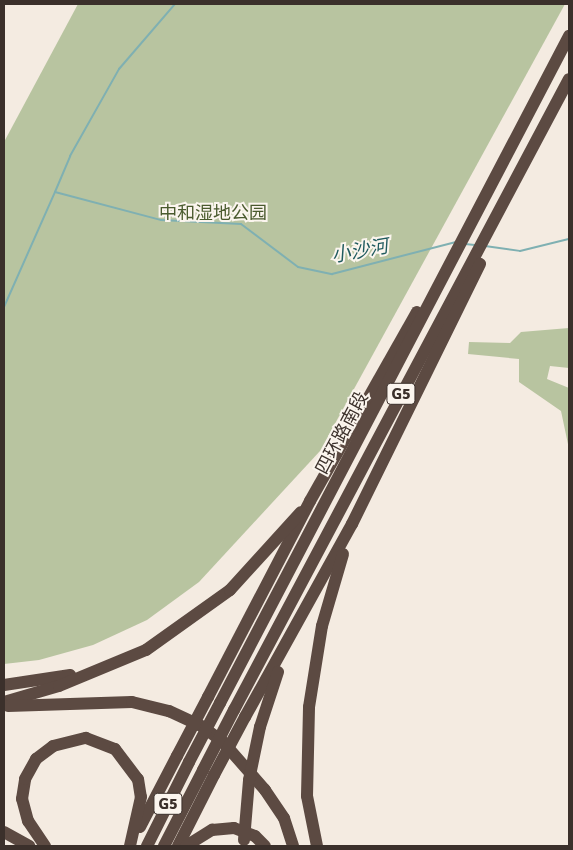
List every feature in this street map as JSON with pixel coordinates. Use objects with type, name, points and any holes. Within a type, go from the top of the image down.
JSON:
[{"type":"highway","points":[[130,846],[183,759],[208,697],[297,523],[445,270],[545,86],[569,36]]},
{"type":"highway","name":"四环路南段","points":[[164,846],[209,772],[240,714],[326,535],[472,269],[569,79]]},
{"type":"highway","points":[[317,846],[307,796],[309,707],[322,626],[344,544],[472,269]]},
{"type":"highway","name":"四环路南段","points":[[147,846],[183,759],[220,703],[445,270]]},
{"type":"highway","points":[[4,702],[59,686],[146,650],[230,590],[297,523]]},
{"type":"highway","points":[[240,714],[344,544]]},
{"type":"highway","points":[[244,846],[245,807],[260,727],[269,695],[308,605]]},
{"type":"highway","points":[[4,685],[62,677],[146,650]]},
{"type":"highway","points":[[4,707],[132,702],[169,711],[203,727],[223,742],[265,790],[284,818],[293,846]]},
{"type":"highway","points":[[45,846],[26,814],[22,799],[26,779],[36,759],[53,746],[86,738],[116,750],[138,779],[141,796],[130,846]]},
{"type":"highway","points":[[178,846],[209,772]]},
{"type":"highway","points":[[186,846],[212,830],[234,828],[255,836],[265,846]]},
{"type":"highway","points":[[4,832],[29,846]]},
{"type":"green space","name":"中和湿地公园","points":[[78,4],[565,4],[320,451],[199,582],[147,620],[93,645],[39,660],[4,664],[4,142]]},
{"type":"green space","points":[[569,328],[569,368],[550,366],[547,379],[569,388],[569,449],[561,411],[519,382],[519,359],[468,354],[469,342],[510,343],[521,332]]},
{"type":"waterway","points":[[55,192],[70,156],[119,69],[175,4]]},
{"type":"waterway","name":"小沙河","points":[[4,307],[55,192],[161,220],[241,224],[298,267],[332,274],[456,242]]},
{"type":"waterway","name":"小沙河","points":[[485,246],[520,251],[569,239]]},
{"type":"waterway","name":"小沙河","points":[[465,244],[475,245]]}]
